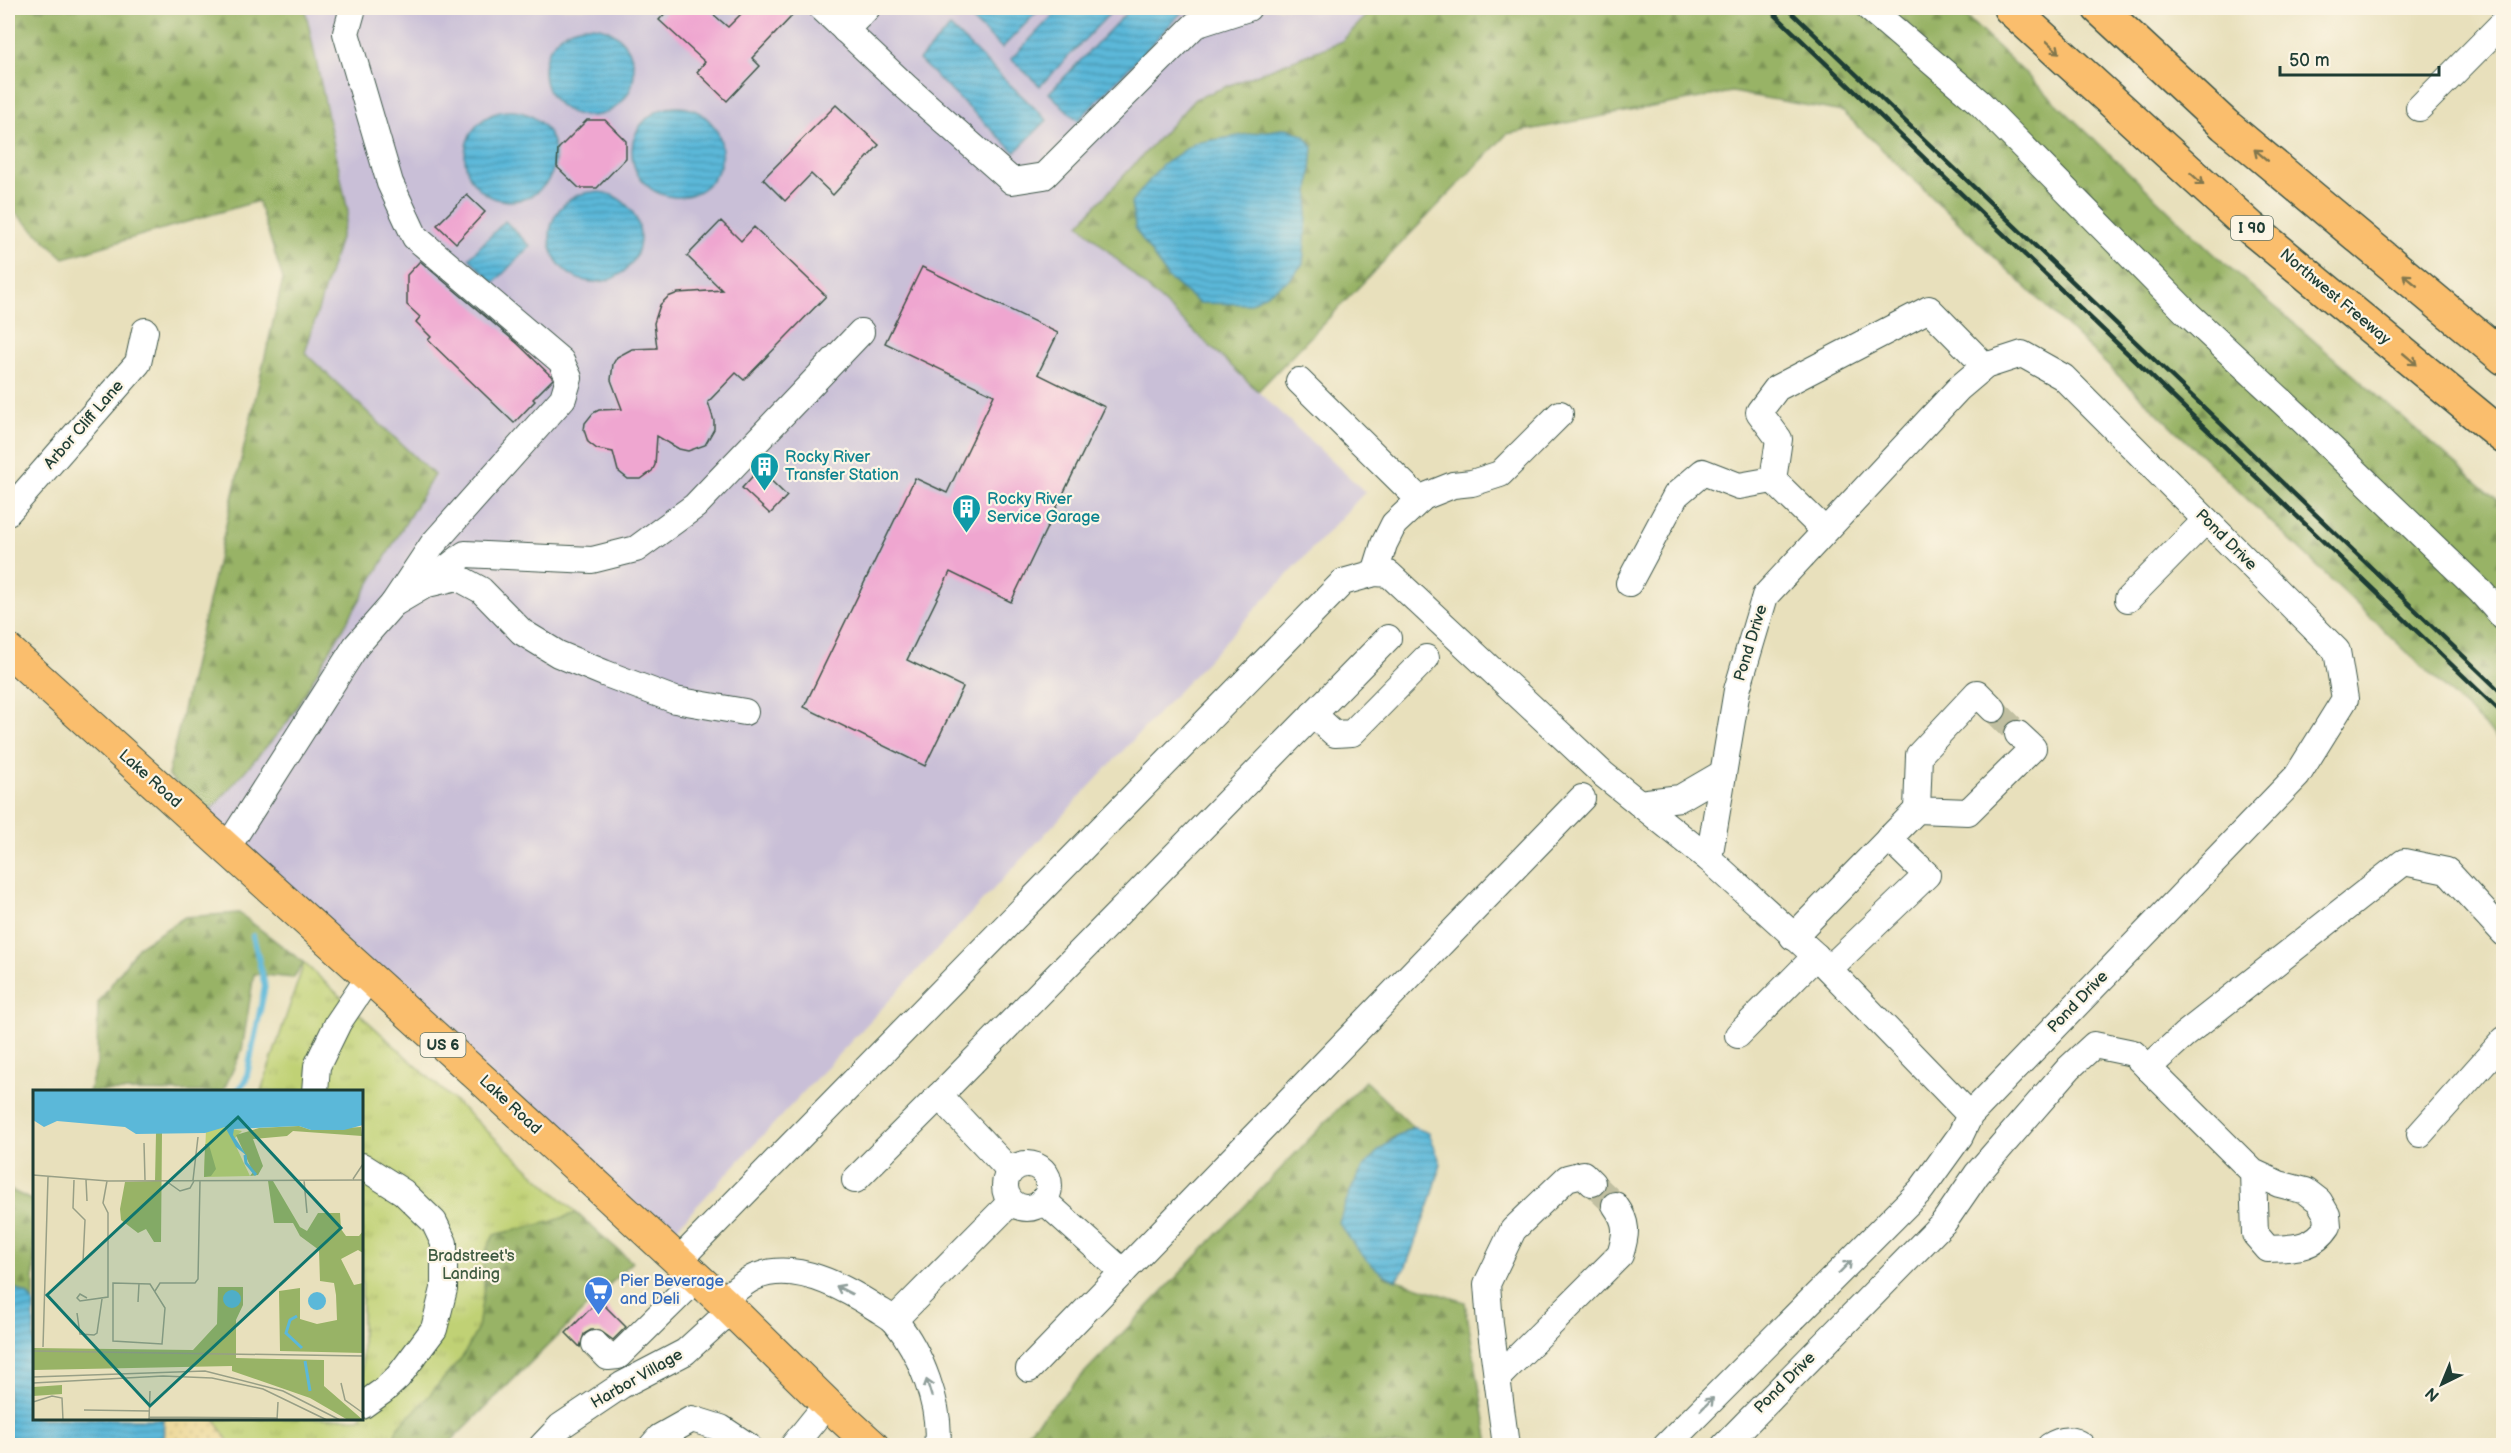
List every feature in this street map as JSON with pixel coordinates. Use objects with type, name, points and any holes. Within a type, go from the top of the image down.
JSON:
[{"type":"highway","name":"Northwest Freeway","points":[[2010,8],[2251,228],[2504,437]]},
{"type":"highway","points":[[2099,8],[2225,125],[2504,358]]},
{"type":"main road","name":"Lake Road","points":[[8,650],[687,1269],[826,1404],[873,1446]]},
{"type":"street","points":[[227,848],[356,645],[393,604],[433,543],[563,398],[569,378],[561,362],[415,237],[390,183],[346,33],[353,8]]},
{"type":"street","points":[[822,8],[1012,181],[1044,176],[1195,25],[1248,8]]},
{"type":"street","points":[[845,30],[867,8]]},
{"type":"street","points":[[1869,8],[1980,103],[2188,314],[2317,433],[2481,592],[2504,618]]},
{"type":"street","points":[[2419,108],[2504,22]]},
{"type":"street","points":[[1773,480],[1779,439],[1759,412],[1777,388],[1929,309],[1985,366]]},
{"type":"street","name":"Arbor Cliff Lane","points":[[8,512],[138,363],[145,331]]},
{"type":"street","points":[[393,604],[427,584],[465,554],[592,560],[636,549],[695,506],[861,332]]},
{"type":"street","name":"Pond Drive","points":[[1666,1446],[1921,1190],[1960,1136],[1970,1114],[2297,776],[2345,699],[2337,651],[2063,376],[2022,354],[1985,366],[1959,388],[1765,596],[1737,690],[1709,859]]},
{"type":"street","points":[[1299,381],[1420,500]]},
{"type":"street","points":[[1375,573],[1384,544],[1394,524],[1420,500],[1453,485],[1472,483],[1500,474],[1560,414]]},
{"type":"street","points":[[1629,583],[1676,495],[1703,472],[1739,486],[1773,480]]},
{"type":"street","points":[[1773,480],[1825,531]]},
{"type":"street","points":[[2128,599],[2206,520]]},
{"type":"street","points":[[595,1344],[608,1357],[618,1356],[687,1269],[1343,582],[1375,573],[1389,574],[1604,775],[1709,859],[1823,963],[1970,1114]]},
{"type":"street","points":[[427,584],[457,577],[481,590],[522,632],[558,654],[675,700],[745,712]]},
{"type":"street","points":[[855,1180],[1389,638]]},
{"type":"street","points":[[1313,714],[1335,734],[1352,733],[1426,658]]},
{"type":"street","points":[[1793,937],[1917,810],[1919,755],[1977,693],[1992,709]]},
{"type":"street","points":[[1917,810],[1968,812],[2033,748],[2018,734]]},
{"type":"street","points":[[1639,803],[1680,798],[1724,773]]},
{"type":"street","points":[[1029,1369],[1582,798]]},
{"type":"street","points":[[1738,1035],[1927,875],[1889,838]]},
{"type":"street","points":[[2148,1068],[2184,1035],[2404,862],[2446,871],[2504,933]]},
{"type":"street","points":[[315,1090],[317,1066],[322,1055],[338,1023],[369,977]]},
{"type":"street","points":[[2420,1134],[2504,1040]]},
{"type":"street","name":"Pond Drive","points":[[1724,1446],[1944,1222],[1977,1174],[2069,1068],[2094,1045],[2133,1053],[2253,1172]]},
{"type":"street","points":[[939,1096],[1010,1171]]},
{"type":"street","points":[[1027,1164],[1041,1169],[1048,1181],[1049,1189],[1043,1200],[1029,1208],[1011,1202],[1005,1188],[1005,1180],[1010,1171],[1019,1165],[1027,1164]]},
{"type":"street","points":[[363,1167],[403,1192],[434,1222],[444,1243],[444,1289],[434,1329],[398,1377],[383,1392],[363,1405]]},
{"type":"street","points":[[1506,1446],[1487,1284],[1513,1230],[1567,1179],[1583,1174],[1592,1183]]},
{"type":"street","points":[[1043,1200],[1123,1272]]},
{"type":"street","points":[[937,1446],[937,1417],[929,1384],[913,1349],[894,1320],[1011,1202]]},
{"type":"street","points":[[1497,1378],[1620,1255],[1625,1238],[1624,1219],[1615,1204]]},
{"type":"street","name":"Harbor Village","points":[[542,1446],[561,1426],[622,1385],[686,1352],[755,1277],[776,1272],[800,1274],[831,1283],[894,1320]]},
{"type":"street","points":[[793,1446],[826,1404]]},
{"type":"street","points":[[652,1446],[660,1437],[692,1419],[721,1428],[747,1446]]},
{"type":"street","points":[[2050,1446],[2057,1441],[2068,1440],[2082,1446]]},
{"type":"shaded area","points":[[305,8],[1374,8],[1342,41],[1195,99],[1079,224],[1365,492],[666,1239],[208,813],[287,723],[434,475],[304,353],[348,211]]},
{"type":"green space","points":[[8,8],[305,8],[348,212],[305,353],[434,475],[287,723],[208,813],[168,775],[283,279],[258,201],[64,258],[8,206]]},
{"type":"green space","points":[[1374,8],[1957,8],[2213,253],[2503,505],[2503,744],[1843,112],[1732,92],[1507,134],[1258,391],[1079,224],[1195,99],[1342,41]],"holes":[[[1287,128],[1305,136],[1199,303],[1168,278],[1136,230],[1252,135]]]},
{"type":"green space","points":[[239,913],[304,963],[293,978],[254,974],[242,1050],[223,1090],[89,1090],[97,1064],[98,1003],[138,947],[185,917]]},
{"type":"green space","name":"Bradstreet's Landing","points":[[304,963],[631,1263],[447,1445],[137,1445],[118,1420],[363,1420],[363,1090],[261,1090]]},
{"type":"green space","points":[[1365,1081],[1413,1127],[1387,1141],[1384,1276],[1465,1302],[1489,1445],[1014,1446]]},
{"type":"green space","points":[[8,1189],[33,1201],[33,1302],[27,1294],[8,1285]]},
{"type":"green space","points":[[576,1213],[632,1262],[447,1445],[390,1445],[398,1427],[420,1406],[463,1356],[478,1328],[484,1287],[483,1256],[494,1235],[550,1222]]},
{"type":"sand","points":[[164,1420],[216,1420],[230,1445],[163,1446]]},
{"type":"water","points":[[986,8],[1041,8],[1002,48],[973,21]]},
{"type":"water","points":[[1060,8],[1115,8],[1040,86],[1011,59]]},
{"type":"water","points":[[1131,8],[1186,8],[1078,121],[1049,93]]},
{"type":"water","points":[[589,26],[606,29],[621,39],[631,54],[634,71],[631,88],[621,103],[606,113],[589,116],[572,113],[557,103],[547,88],[544,71],[547,54],[557,39],[572,29]]},
{"type":"water","points":[[950,27],[1047,120],[1015,152],[919,60]]},
{"type":"water","points":[[677,107],[694,110],[709,120],[719,135],[722,152],[719,169],[709,184],[694,194],[677,197],[660,194],[645,184],[635,169],[632,152],[635,135],[645,120],[660,110]]},
{"type":"water","points":[[510,111],[527,114],[542,124],[552,139],[555,156],[552,173],[542,188],[527,198],[510,201],[493,198],[478,188],[468,173],[465,156],[468,139],[478,124],[493,114]]},
{"type":"water","points":[[1287,128],[1305,136],[1313,147],[1303,264],[1289,280],[1250,304],[1199,303],[1168,278],[1136,230],[1131,203],[1161,166],[1195,143]]},
{"type":"water","points":[[595,192],[612,195],[627,205],[637,220],[640,237],[637,254],[627,269],[612,279],[595,282],[578,279],[563,269],[553,254],[550,237],[553,220],[563,205],[578,195]]},
{"type":"water","points":[[505,221],[530,246],[494,283],[469,258]]},
{"type":"water","points":[[1413,1127],[1429,1133],[1441,1164],[1431,1200],[1405,1269],[1396,1280],[1371,1264],[1339,1223],[1350,1191],[1365,1166],[1385,1145]]},
{"type":"water","points":[[8,1285],[27,1294],[33,1302],[33,1420],[164,1420],[163,1445],[8,1445]]},
{"type":"building","points":[[670,8],[706,8],[728,27],[747,8],[782,8],[792,16],[752,58],[760,66],[727,101],[697,72],[705,62],[659,20]]},
{"type":"building","points":[[836,105],[879,145],[833,195],[811,174],[785,201],[763,179]]},
{"type":"building","points":[[587,120],[605,120],[626,141],[626,158],[597,188],[579,188],[557,167],[558,149]]},
{"type":"building","points":[[467,195],[485,212],[456,243],[437,225]]},
{"type":"building","points":[[721,221],[741,241],[754,227],[826,296],[744,380],[736,373],[708,402],[714,429],[705,445],[688,451],[679,449],[657,436],[655,465],[652,471],[641,479],[628,479],[618,471],[613,452],[597,449],[588,442],[584,430],[585,423],[593,413],[599,410],[622,409],[611,380],[613,364],[617,357],[632,349],[657,348],[654,323],[660,305],[668,297],[678,293],[722,290],[687,256]]},
{"type":"building","points":[[420,261],[518,344],[552,377],[553,379],[533,399],[535,401],[514,423],[428,340],[431,337],[416,322],[420,317],[407,305],[407,275]]},
{"type":"building","name":"Rocky River Service Garage","points":[[922,267],[1058,333],[1038,374],[1105,407],[1011,602],[950,572],[907,660],[963,687],[925,766],[804,707],[915,478],[947,493],[994,395],[885,343]]},
{"type":"building","name":"Rocky River Transfer Station","points":[[759,469],[787,496],[770,514],[742,488]]},
{"type":"building","name":"Pier Beverage and Deli","points":[[599,1300],[626,1327],[613,1340],[599,1330],[591,1330],[584,1334],[580,1347],[566,1333]]},
{"type":"waterway","points":[[238,1090],[246,1080],[265,986],[253,936]]},
{"type":"tunnel","points":[[1993,709],[2018,734]]},
{"type":"tunnel","points":[[1592,1183],[1615,1205]]},
{"type":"railway","points":[[1768,8],[2504,715]]},
{"type":"railway","points":[[1787,8],[2504,695]]},
{"type":"place","name":"Rocky River Transfer Station","points":[[764,492]]},
{"type":"place","name":"Rocky River Service Garage","points":[[966,534]]},
{"type":"place","name":"Pier Beverage and Deli","points":[[599,1316]]}]
